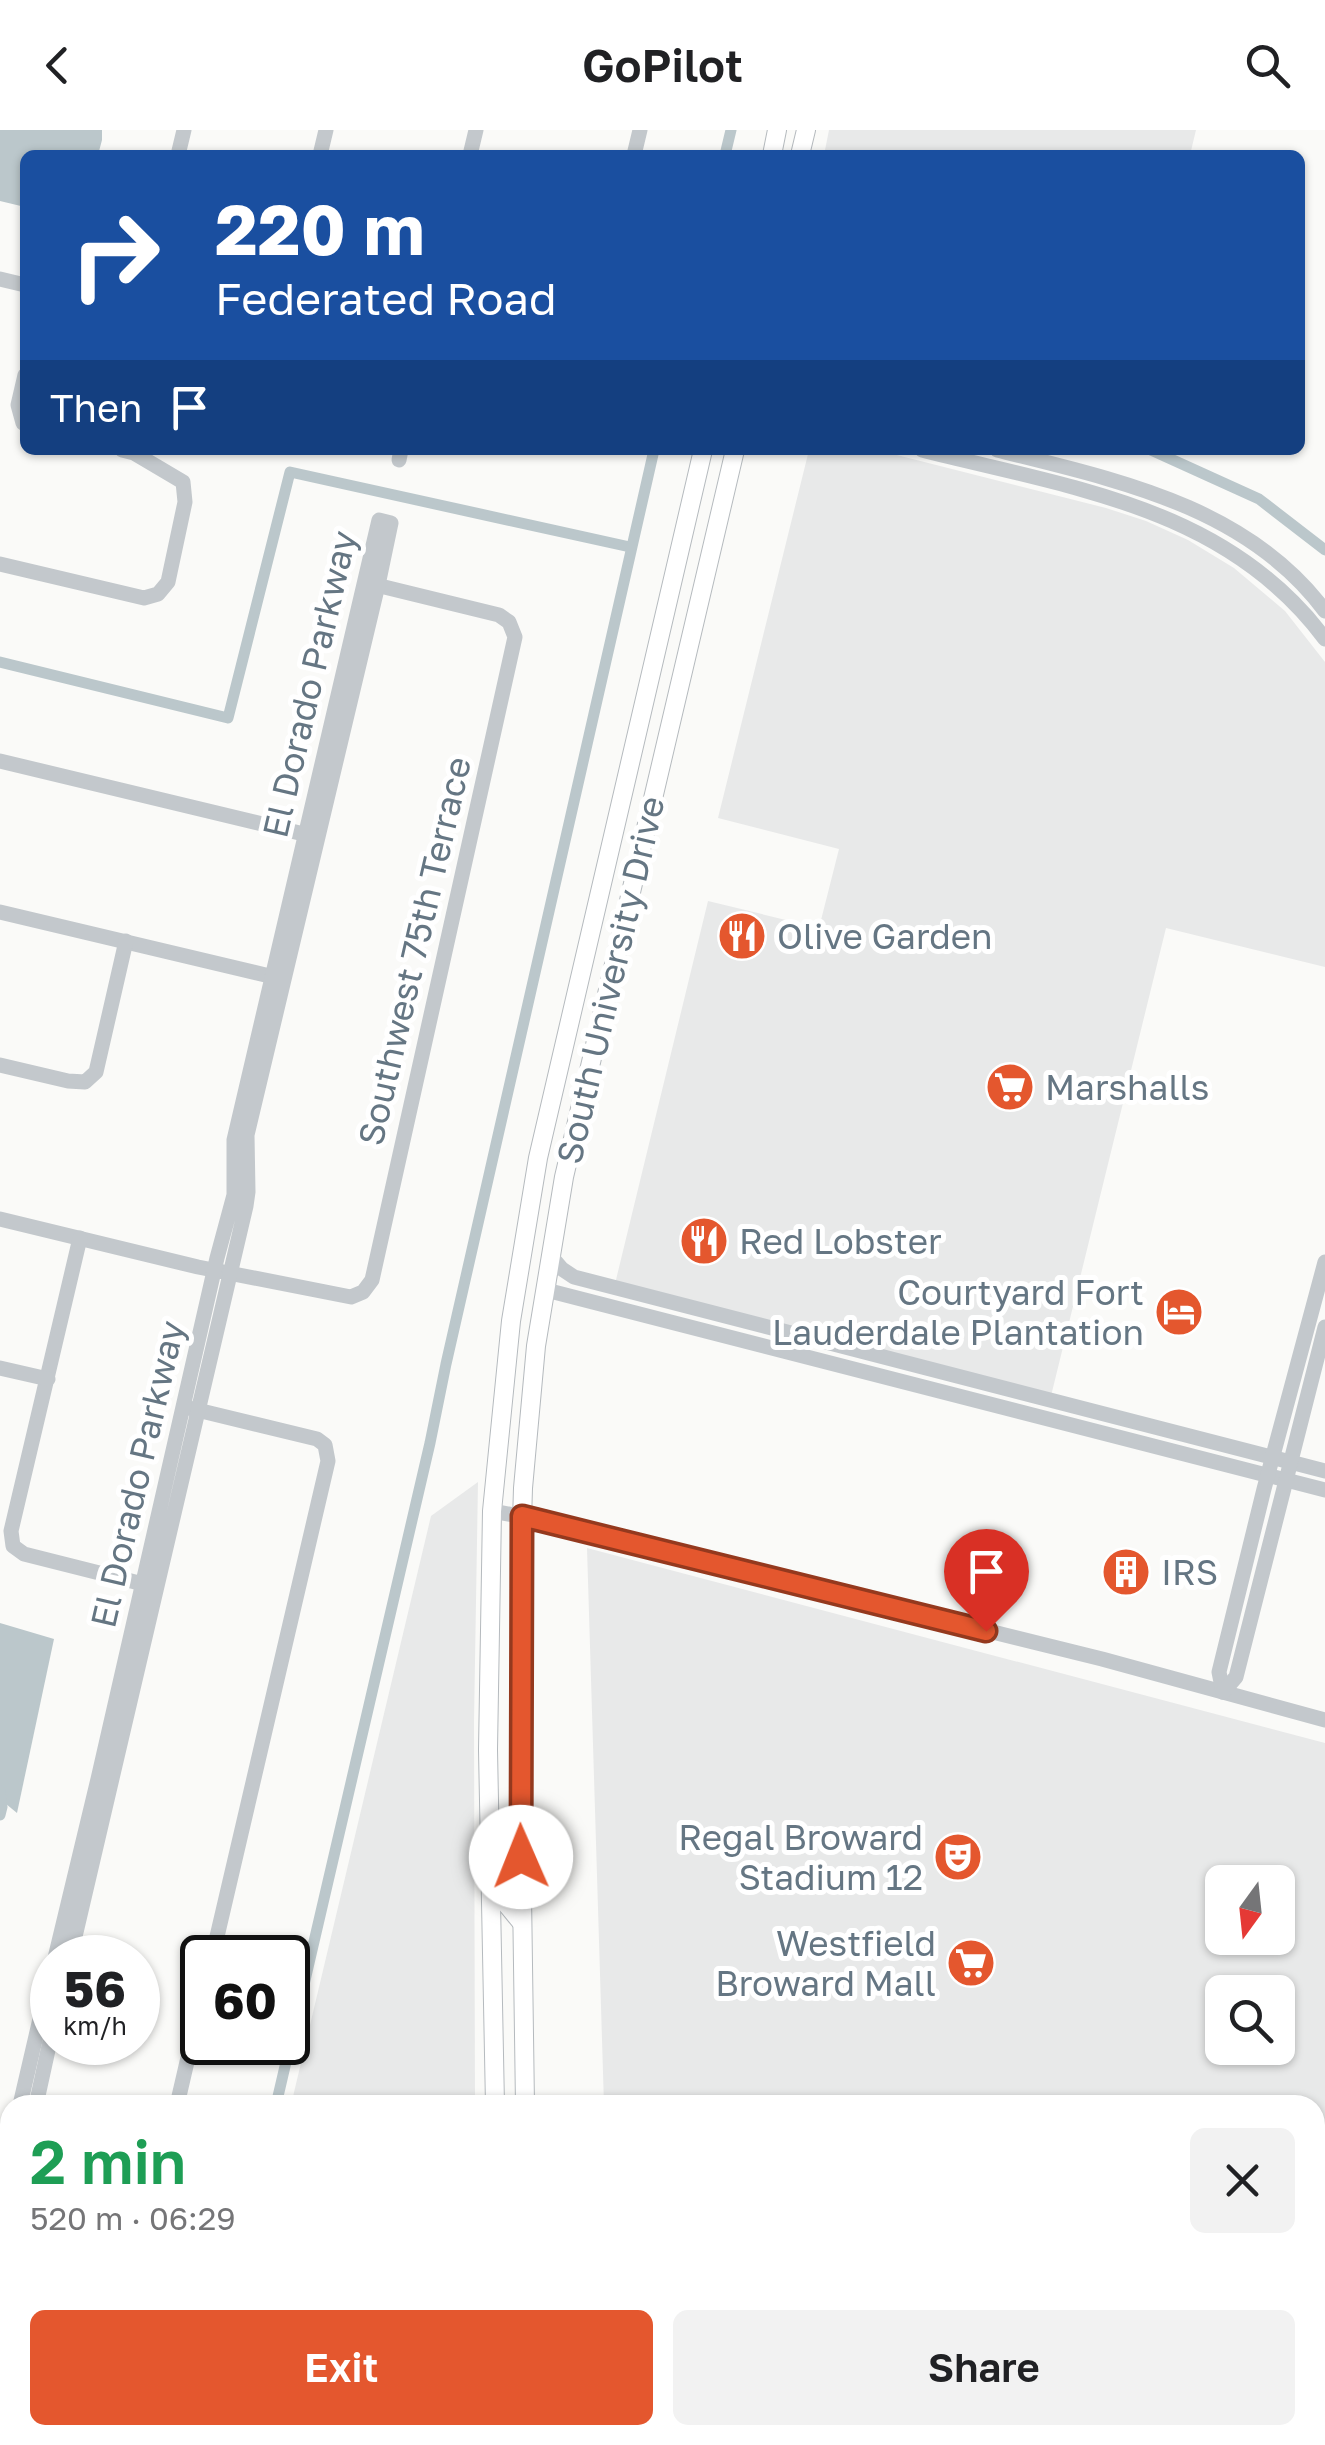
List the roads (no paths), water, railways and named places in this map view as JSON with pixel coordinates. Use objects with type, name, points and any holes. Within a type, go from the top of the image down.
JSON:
[{"type":"main road","name":"South University Drive","points":[[489,1678],[492,1511],[512,1321],[538,1158],[702,455]]},
{"type":"main road","name":"South University Drive","points":[[525,2095],[520,1754],[522,1516],[532,1384],[564,1177],[734,455]]},
{"type":"main road","points":[[523,1247],[546,1290]]},
{"type":"main road","points":[[489,1678],[498,1697],[501,1892],[522,1923]]},
{"type":"main road","points":[[489,1678],[496,2095]]},
{"type":"street","points":[[0,564],[144,598],[158,594],[168,582],[185,502],[184,482],[137,455]]},
{"type":"street","points":[[942,455],[1099,495],[1180,523],[1258,569],[1325,639]]},
{"type":"street","points":[[1016,455],[1142,488],[1188,506],[1269,554],[1321,605]]},
{"type":"street","name":"El Dorado Parkway","points":[[61,1935],[191,1408],[222,1271],[234,1195],[234,1140],[277,978],[385,521]]},
{"type":"street","name":"Southwest 75th Terrace","points":[[222,1271],[352,1297],[363,1292],[372,1280],[515,636],[509,622],[499,614],[371,584]]},
{"type":"street","points":[[0,761],[311,836]]},
{"type":"street","points":[[0,912],[277,978]]},
{"type":"street","points":[[0,1065],[68,1082],[85,1082],[96,1072],[126,942]]},
{"type":"street","points":[[0,1220],[222,1271]]},
{"type":"street","points":[[80,1238],[11,1531],[12,1546],[24,1554],[149,1586]]},
{"type":"street","points":[[551,1256],[574,1277],[1325,1472]]},
{"type":"street","points":[[1223,1692],[1219,1672],[1325,1262]]},
{"type":"street","points":[[546,1290],[1325,1490]]},
{"type":"street","points":[[1223,1692],[1236,1677],[1325,1327]]},
{"type":"street","points":[[0,1368],[48,1379]]},
{"type":"street","points":[[191,1408],[306,1434],[325,1445],[328,1461],[217,1935]]},
{"type":"street","points":[[492,1511],[1102,1660],[1325,1720]]},
{"type":"street","name":"El Dorado Parkway","points":[[75,1935],[149,1586]]},
{"type":"street","points":[[29,2095],[34,2065]]},
{"type":"street","points":[[30,2095],[41,2065]]},
{"type":"street","points":[[179,2095],[186,2065]]},
{"type":"waterway","points":[[726,150],[731,130]]},
{"type":"waterway","points":[[278,2095],[653,455]]},
{"type":"waterway","points":[[1162,455],[1259,499],[1325,550]]},
{"type":"waterway","points":[[0,662],[228,718],[290,472],[630,547]]},
{"type":"waterway","points":[[0,1791],[0,1815]]},
{"type":"place","name":"Olive Garden","points":[[742,936]]},
{"type":"place","name":"Marshalls","points":[[1010,1087]]},
{"type":"place","name":"Red Lobster","points":[[704,1241]]},
{"type":"place","name":"Courtyard Fort Lauderdale Plantation","points":[[1179,1312]]},
{"type":"place","name":"IRS","points":[[1126,1572]]},
{"type":"place","name":"Regal Broward Stadium 12","points":[[958,1857]]},
{"type":"place","name":"Westfield Broward Mall","points":[[971,1963]]}]
